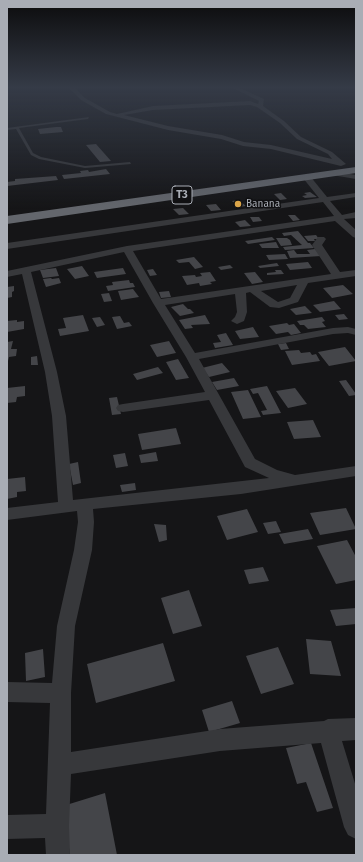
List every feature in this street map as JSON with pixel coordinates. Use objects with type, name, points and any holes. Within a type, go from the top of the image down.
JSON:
[{"type":"highway","name":"T3","points":[[7,220],[348,171]]},
{"type":"street","points":[[169,128],[222,137],[243,144],[271,147],[294,152],[348,171]]},
{"type":"street","points":[[289,128],[303,141],[324,150],[348,171]]},
{"type":"street","points":[[307,178],[339,218],[356,235]]},
{"type":"street","points":[[7,246],[324,198],[356,195]]},
{"type":"street","points":[[7,274],[128,249],[356,216]]},
{"type":"street","points":[[321,239],[317,245],[337,276]]},
{"type":"street","points":[[128,249],[158,303],[192,357],[250,463],[250,475],[248,481],[241,488]]},
{"type":"street","points":[[26,271],[49,365],[75,505],[86,522],[83,550],[66,626],[61,693],[60,765],[56,826],[58,855]]},
{"type":"street","points":[[158,303],[356,273]]},
{"type":"street","points":[[252,289],[274,305],[279,305],[294,300],[304,281]]},
{"type":"street","points":[[237,321],[240,319],[242,312],[240,290]]},
{"type":"street","points":[[192,357],[333,331],[348,330],[356,332]]},
{"type":"street","points":[[123,408],[213,394]]},
{"type":"street","points":[[250,463],[273,474],[293,479]]},
{"type":"street","points":[[7,514],[75,505],[241,488],[293,479],[356,471]]},
{"type":"street","points":[[7,692],[61,693]]},
{"type":"street","points":[[60,765],[220,740],[328,730],[356,729]]},
{"type":"street","points":[[328,730],[356,827]]},
{"type":"street","points":[[7,827],[56,826]]},
{"type":"lane","points":[[18,128],[32,154],[40,158],[85,166],[130,163]]},
{"type":"building","points":[[61,128],[63,132],[40,134],[38,129]]},
{"type":"building","points":[[96,144],[111,161],[100,162],[86,145]]},
{"type":"building","points":[[106,169],[110,174],[64,179],[62,175],[81,173],[80,171],[88,170],[89,172]]},
{"type":"building","points":[[56,176],[58,180],[7,186],[7,182],[15,181],[15,179]]},
{"type":"building","points":[[310,192],[317,197],[305,198],[302,196],[307,195],[304,193]]},
{"type":"building","points":[[281,193],[287,199],[280,200],[274,194]]},
{"type":"building","points":[[239,200],[246,206],[239,207],[232,201]]},
{"type":"building","points":[[216,204],[221,210],[211,211],[206,205]]},
{"type":"building","points":[[183,208],[189,214],[179,215],[173,209]]},
{"type":"building","points":[[288,215],[295,215],[300,220],[293,221]]},
{"type":"building","points":[[250,217],[259,217],[262,221],[253,222]]},
{"type":"building","points":[[245,220],[251,226],[240,227],[235,222]]},
{"type":"building","points":[[298,231],[314,248],[285,250],[283,247],[302,245],[291,235],[284,236],[282,233]]},
{"type":"building","points":[[316,235],[319,239],[314,239],[315,241],[308,241],[304,236]]},
{"type":"building","points":[[272,237],[275,240],[248,244],[245,241]]},
{"type":"building","points":[[276,238],[287,238],[290,240],[292,245],[281,246]]},
{"type":"building","points":[[276,242],[279,248],[262,248],[259,244]]},
{"type":"building","points":[[315,249],[321,256],[290,258],[287,251],[294,250],[297,254],[310,254],[307,250]]},
{"type":"building","points":[[285,254],[288,259],[269,260],[266,255]]},
{"type":"building","points":[[194,257],[203,267],[195,269],[189,262],[179,263],[176,260]]},
{"type":"building","points":[[308,262],[312,268],[290,270],[286,264]]},
{"type":"building","points":[[277,263],[279,266],[260,268],[258,266]]},
{"type":"building","points":[[230,265],[233,268],[221,270],[218,267]]},
{"type":"building","points":[[82,266],[89,276],[75,279],[67,269]]},
{"type":"building","points":[[56,268],[59,276],[43,278],[40,270]]},
{"type":"building","points":[[123,268],[126,274],[97,278],[94,272]]},
{"type":"building","points":[[153,269],[157,275],[150,276],[147,270]]},
{"type":"building","points":[[275,270],[281,270],[284,274],[267,275],[267,273],[276,272]]},
{"type":"building","points":[[210,272],[216,281],[210,282],[212,284],[200,286],[199,283],[187,285],[182,276],[195,275],[196,277],[202,276],[200,273]]},
{"type":"building","points":[[255,272],[263,282],[252,284],[244,273]]},
{"type":"building","points":[[59,278],[61,283],[46,287],[43,279]]},
{"type":"building","points":[[129,280],[135,287],[108,291],[106,286],[113,285],[112,282]]},
{"type":"building","points":[[343,285],[353,294],[332,298],[323,288]]},
{"type":"building","points":[[14,286],[12,297],[7,298],[7,287]]},
{"type":"building","points":[[133,289],[139,297],[121,300],[118,291]]},
{"type":"building","points":[[169,291],[171,297],[161,298],[159,292]]},
{"type":"building","points":[[109,293],[112,301],[104,302],[101,294]]},
{"type":"building","points":[[334,301],[341,309],[320,312],[313,305]]},
{"type":"building","points":[[183,304],[194,313],[180,316],[171,307]]},
{"type":"building","points":[[305,306],[312,313],[296,315],[290,309]]},
{"type":"building","points":[[344,314],[348,319],[339,320],[335,315]]},
{"type":"building","points":[[83,315],[89,331],[60,336],[58,329],[66,328],[63,318]]},
{"type":"building","points":[[205,315],[210,324],[191,325],[193,328],[185,329],[179,320]]},
{"type":"building","points":[[120,316],[124,323],[129,322],[132,326],[117,329],[112,317]]},
{"type":"building","points":[[100,317],[105,325],[97,327],[92,318]]},
{"type":"building","points":[[322,317],[325,321],[322,322],[326,327],[308,329],[304,325],[300,325],[297,321]]},
{"type":"building","points":[[17,320],[17,322],[24,321],[24,329],[7,332],[7,321]]},
{"type":"building","points":[[287,323],[289,325],[294,324],[301,333],[291,335],[288,332],[276,334],[269,326]]},
{"type":"building","points":[[253,327],[259,337],[240,339],[235,331]]},
{"type":"building","points":[[226,333],[233,345],[215,348],[213,343],[221,342],[217,335]]},
{"type":"building","points":[[13,341],[11,349],[17,349],[16,356],[9,357],[7,361],[7,342]]},
{"type":"building","points":[[169,341],[176,353],[157,357],[150,345]]},
{"type":"building","points":[[286,343],[289,349],[281,350],[278,344]]},
{"type":"building","points":[[345,347],[356,361],[329,366],[318,352]]},
{"type":"building","points":[[299,350],[301,353],[310,352],[312,355],[316,354],[320,361],[292,365],[285,351]]},
{"type":"building","points":[[37,356],[38,365],[31,365],[31,357]]},
{"type":"building","points":[[178,359],[189,378],[176,380],[166,362]]},
{"type":"building","points":[[222,363],[230,372],[209,377],[202,368]]},
{"type":"building","points":[[158,367],[163,373],[137,380],[133,374]]},
{"type":"building","points":[[234,378],[239,386],[217,390],[212,382]]},
{"type":"building","points":[[346,380],[356,395],[349,396],[339,381]]},
{"type":"building","points":[[25,386],[25,396],[17,397],[16,402],[7,403],[7,388]]},
{"type":"building","points":[[267,386],[281,413],[263,415],[261,411],[267,410],[258,393],[253,394],[250,389]]},
{"type":"building","points":[[295,388],[307,404],[288,408],[276,391]]},
{"type":"building","points":[[248,390],[261,417],[243,419],[231,392]]},
{"type":"building","points":[[117,397],[121,414],[112,415],[109,398]]},
{"type":"building","points":[[313,420],[321,437],[294,439],[287,422]]},
{"type":"building","points":[[176,428],[181,444],[142,450],[138,434]]},
{"type":"building","points":[[156,452],[158,461],[141,463],[139,455]]},
{"type":"building","points":[[125,453],[128,466],[116,468],[113,455]]},
{"type":"building","points":[[78,462],[81,483],[73,485],[69,464]]},
{"type":"building","points":[[25,477],[26,491],[17,492],[17,497],[7,499],[7,479]]},
{"type":"building","points":[[135,483],[136,490],[122,492],[120,485]]},
{"type":"building","points":[[346,508],[356,529],[320,535],[310,513]]},
{"type":"building","points":[[247,509],[258,532],[227,540],[217,516]]},
{"type":"building","points":[[276,521],[281,532],[268,534],[263,523]]},
{"type":"building","points":[[154,524],[166,525],[167,540],[159,542]]},
{"type":"building","points":[[308,529],[313,539],[284,544],[279,534]]},
{"type":"building","points":[[347,540],[356,557],[356,580],[336,584],[317,546]]},
{"type":"building","points":[[263,567],[269,581],[249,584],[244,570]]},
{"type":"building","points":[[189,590],[202,626],[173,634],[161,598]]},
{"type":"building","points":[[356,608],[356,624],[336,626],[330,610]]},
{"type":"building","points":[[306,639],[331,641],[341,676],[310,674]]},
{"type":"building","points":[[163,643],[175,681],[96,703],[87,664]]},
{"type":"building","points":[[278,647],[294,684],[261,694],[246,656]]},
{"type":"building","points":[[43,649],[45,677],[26,681],[25,653]]},
{"type":"building","points":[[232,701],[240,723],[209,732],[202,710]]},
{"type":"building","points":[[311,743],[333,808],[317,812],[306,782],[297,784],[286,748]]},
{"type":"building","points":[[105,793],[117,855],[70,855],[63,806]]},
{"type":"place","name":"Banana","points":[[238,204]]}]
